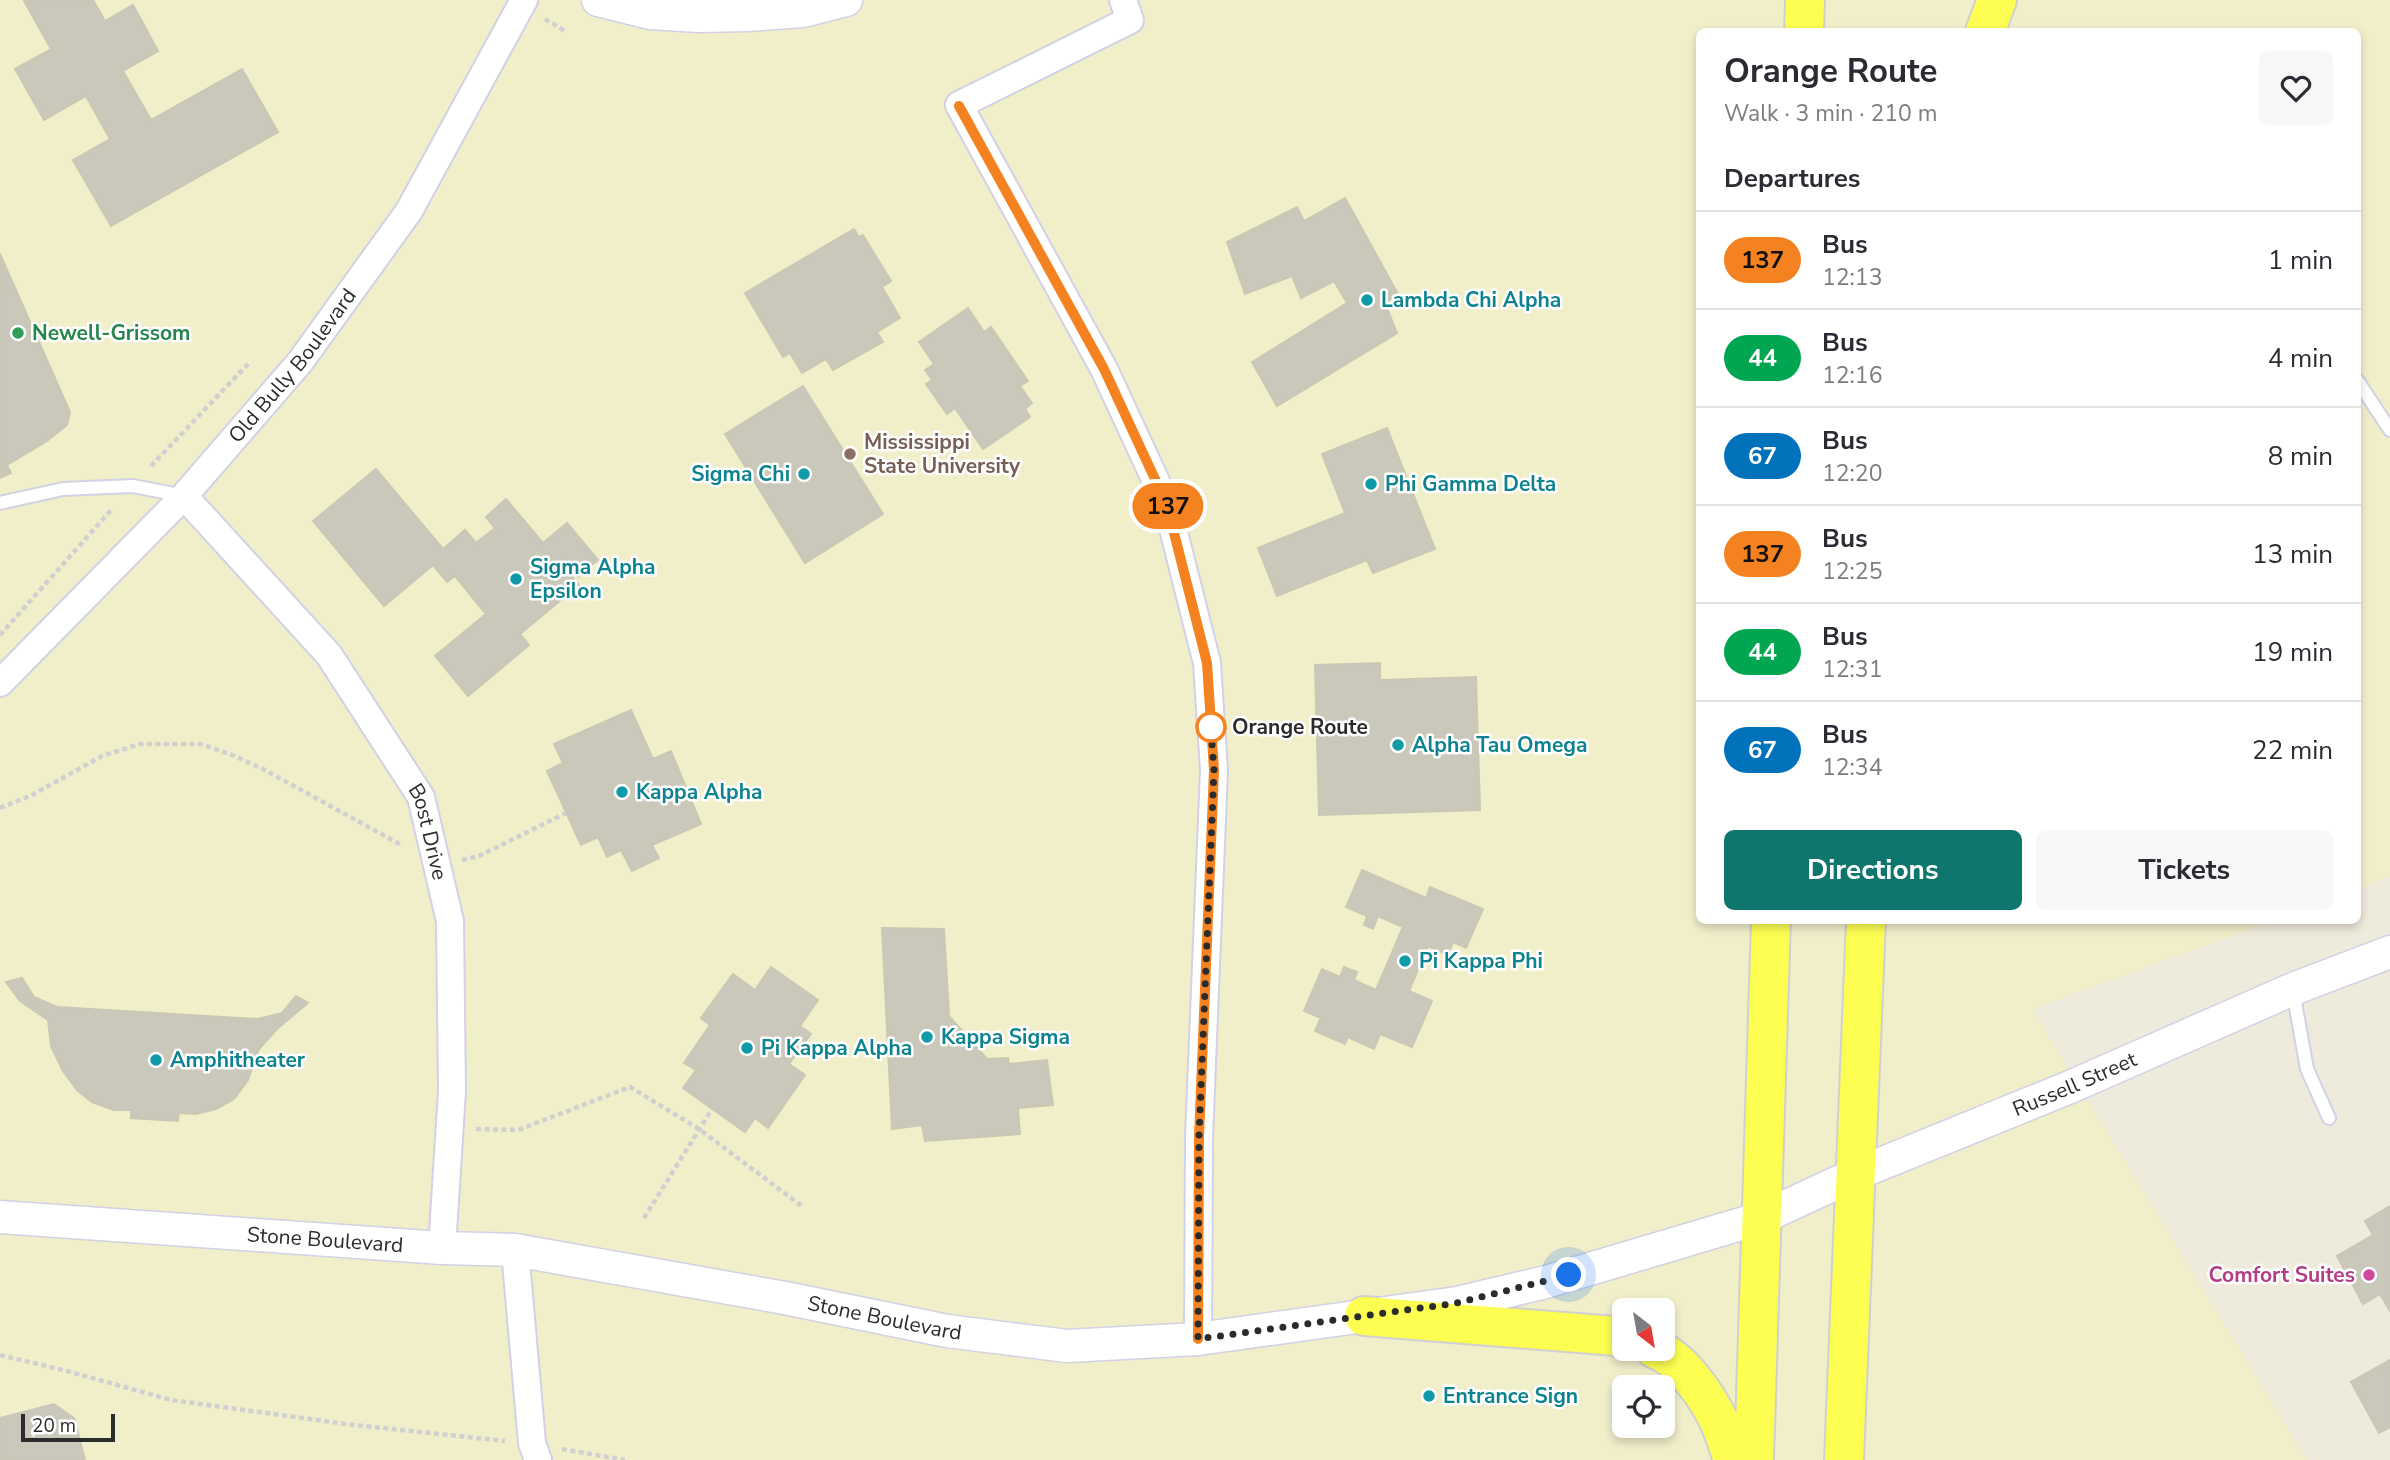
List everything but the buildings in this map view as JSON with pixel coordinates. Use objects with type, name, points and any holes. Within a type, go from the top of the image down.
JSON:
[{"type":"main road","points":[[1804,28],[1805,0]]},
{"type":"main road","points":[[1986,28],[1997,0]]},
{"type":"main road","points":[[1754,1460],[1771,924]]},
{"type":"main road","points":[[1844,1460],[1866,924]]},
{"type":"main road","points":[[1364,1316],[1612,1336]]},
{"type":"main road","points":[[1675,1362],[1693,1378],[1720,1423],[1733,1460]]},
{"type":"street","name":"Old Bully Boulevard","points":[[0,683],[184,496],[300,362],[409,211],[524,0]]},
{"type":"street","points":[[598,0],[650,13],[699,16],[803,11],[846,0]]},
{"type":"street","points":[[1126,10],[959,106],[1104,369],[1167,505],[1207,663],[1214,770],[1199,1137],[1198,1339]]},
{"type":"street","name":"Bost Drive","points":[[184,496],[329,655],[421,797],[450,921],[452,1091],[442,1248]]},
{"type":"street","name":"Russell Street","points":[[1761,1218],[1856,1174],[2070,1087],[2293,989],[2390,952]]},
{"type":"street","name":"Stone Boulevard","points":[[0,1217],[442,1248],[515,1250],[785,1298],[947,1331],[1067,1346],[1198,1339],[1457,1303],[1546,1282],[1761,1218]]},
{"type":"street","points":[[515,1250],[534,1452]]},
{"type":"lane","points":[[2361,386],[2390,430]]},
{"type":"lane","points":[[0,503],[63,489],[133,486],[184,496]]},
{"type":"lane","points":[[2293,989],[2307,1069],[2329,1118]]},
{"type":"path","points":[[0,808],[32,795],[102,756],[140,744],[201,744],[263,769],[437,865],[478,856],[566,813]]},
{"type":"path","points":[[450,1126],[518,1130],[630,1087],[699,1129],[803,1207]]},
{"type":"path","points":[[644,1218],[712,1109]]},
{"type":"path","points":[[0,1356],[67,1371],[171,1400],[534,1452],[625,1460]]},
{"type":"shaded area","name":"Mississippi State University","points":[[0,0],[2390,0],[2390,877],[2361,888],[2361,28],[1696,28],[1696,924],[2264,924],[2032,1009],[2307,1460],[0,1460]]},
{"type":"bus line","name":"137","points":[[959,106],[1104,369],[1167,505],[1207,663],[1214,770],[1199,1137],[1198,1339]]},
{"type":"place","name":"Lambda Chi Alpha","points":[[1367,300]]},
{"type":"place","name":"Newell-Grissom","points":[[18,333]]},
{"type":"place","name":"Mississippi State University","points":[[850,454]]},
{"type":"place","name":"Sigma Chi","points":[[804,474]]},
{"type":"place","name":"Phi Gamma Delta","points":[[1371,484]]},
{"type":"place","name":"Sigma Alpha Epsilon","points":[[516,579]]},
{"type":"place","name":"Orange Route","points":[[1211,727]]},
{"type":"place","name":"Alpha Tau Omega","points":[[1398,745]]},
{"type":"place","name":"Kappa Alpha","points":[[622,792]]},
{"type":"place","name":"Pi Kappa Phi","points":[[1405,961]]},
{"type":"place","name":"Kappa Sigma","points":[[927,1037]]},
{"type":"place","name":"Pi Kappa Alpha","points":[[747,1048]]},
{"type":"place","name":"Amphitheater","points":[[156,1060]]},
{"type":"place","name":"Comfort Suites","points":[[2369,1275]]},
{"type":"place","name":"Entrance Sign","points":[[1429,1396]]},
{"type":"route","points":[[1211,727],[1210,717],[1214,770],[1199,1137],[1198,1339],[1457,1303],[1569,1275]]}]
